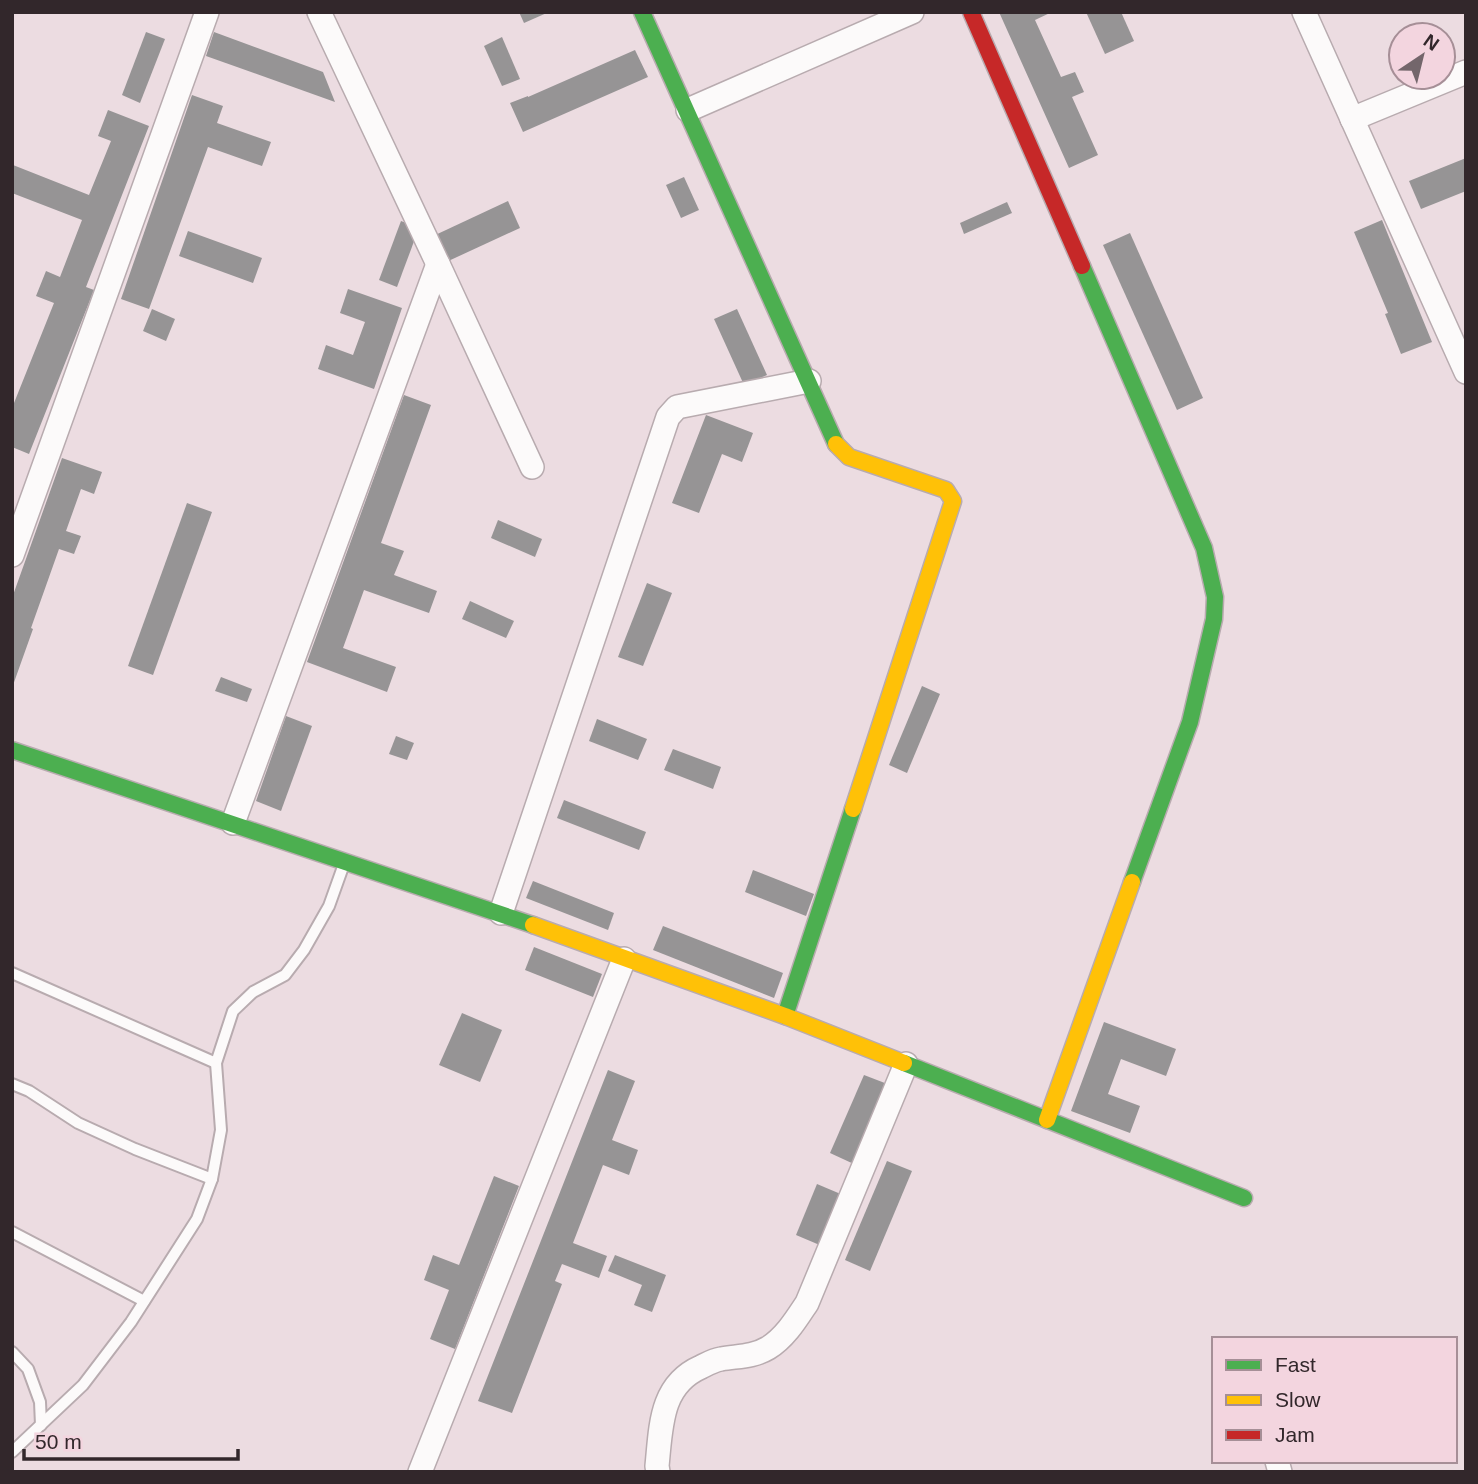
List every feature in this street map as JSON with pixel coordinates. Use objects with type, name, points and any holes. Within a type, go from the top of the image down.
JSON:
[{"type":"street","points":[[12,555],[207,12]]},
{"type":"street","points":[[319,12],[532,467]]},
{"type":"street","points":[[642,12],[837,446],[849,457],[946,490],[953,501],[785,1016]]},
{"type":"street","points":[[688,110],[912,12]]},
{"type":"street","points":[[971,12],[1203,548],[1215,597],[1214,619],[1190,722],[1047,1120]]},
{"type":"street","points":[[1304,12],[1466,372]]},
{"type":"street","points":[[1352,119],[1466,72]]},
{"type":"street","points":[[233,823],[438,264]]},
{"type":"street","points":[[500,913],[668,417],[677,407],[809,381]]},
{"type":"street","points":[[12,750],[500,913],[785,1016],[1244,1198]]},
{"type":"street","points":[[420,1472],[624,959]]},
{"type":"street","points":[[658,1472],[662,1420],[671,1392],[688,1373],[698,1368],[718,1359],[752,1356],[770,1347],[791,1326],[807,1303],[906,1063]]},
{"type":"lane","points":[[12,1452],[83,1385],[131,1322],[197,1219],[212,1179],[220,1130],[216,1063],[233,1011],[253,992],[285,975],[304,950],[329,906],[345,860]]},
{"type":"lane","points":[[12,973],[216,1063]]},
{"type":"lane","points":[[12,1084],[29,1091],[78,1123],[212,1179]]},
{"type":"lane","points":[[12,1232],[144,1301]]},
{"type":"lane","points":[[12,1352],[28,1369],[40,1402],[41,1425]]},
{"type":"building","points":[[519,12],[549,12],[524,23]]},
{"type":"building","points":[[999,12],[1052,12],[1035,20],[1061,77],[1075,72],[1084,92],[1072,97],[1098,155],[1069,168]]},
{"type":"building","points":[[1086,12],[1121,12],[1134,41],[1105,54]]},
{"type":"building","points":[[146,32],[165,39],[140,103],[122,95]]},
{"type":"building","points":[[214,32],[323,72],[335,102],[206,56]]},
{"type":"building","points":[[502,37],[520,79],[502,86],[484,46]]},
{"type":"building","points":[[635,50],[648,77],[523,132],[510,103]]},
{"type":"building","points":[[192,95],[223,106],[217,123],[271,142],[262,166],[208,147],[149,309],[121,299]]},
{"type":"building","points":[[108,110],[149,126],[86,287],[94,290],[29,454],[12,447],[12,408],[54,303],[36,296],[46,271],[60,277],[82,220],[12,193],[12,168],[13,165],[89,195],[111,141],[98,136]]},
{"type":"building","points":[[1466,158],[1466,191],[1421,209],[1409,181]]},
{"type":"building","points":[[684,177],[699,210],[681,218],[666,185]]},
{"type":"building","points":[[508,201],[520,228],[444,263],[431,237]]},
{"type":"building","points":[[1007,202],[1012,213],[964,234],[960,223]]},
{"type":"building","points":[[1382,220],[1432,342],[1401,354],[1385,314],[1388,313],[1354,232]]},
{"type":"building","points":[[401,221],[419,228],[397,287],[379,280]]},
{"type":"building","points":[[188,231],[262,258],[253,283],[179,256]]},
{"type":"building","points":[[1130,233],[1203,398],[1177,410],[1103,245]]},
{"type":"building","points":[[348,289],[402,308],[374,389],[318,369],[326,345],[353,355],[365,322],[340,313]]},
{"type":"building","points":[[152,309],[175,319],[166,341],[143,331]]},
{"type":"building","points":[[737,309],[767,375],[744,385],[714,319]]},
{"type":"building","points":[[404,395],[431,405],[381,543],[404,551],[394,575],[437,591],[429,613],[364,590],[343,648],[396,667],[387,692],[307,662]]},
{"type":"building","points":[[706,415],[753,433],[742,462],[722,454],[699,513],[672,503]]},
{"type":"building","points":[[62,458],[102,472],[94,494],[81,489],[66,531],[81,536],[74,554],[59,549],[12,688],[12,598]]},
{"type":"building","points":[[187,503],[212,512],[153,675],[128,666]]},
{"type":"building","points":[[498,520],[542,539],[535,557],[491,538]]},
{"type":"building","points":[[647,583],[672,593],[643,666],[618,657]]},
{"type":"building","points":[[470,601],[514,621],[506,638],[462,619]]},
{"type":"building","points":[[221,677],[252,689],[247,702],[215,691]]},
{"type":"building","points":[[922,686],[940,694],[907,773],[889,765]]},
{"type":"building","points":[[286,716],[312,726],[281,811],[256,801]]},
{"type":"building","points":[[597,719],[647,739],[638,760],[589,741]]},
{"type":"building","points":[[396,736],[414,743],[407,760],[389,754]]},
{"type":"building","points":[[673,749],[721,767],[713,789],[664,770]]},
{"type":"building","points":[[564,800],[646,832],[639,850],[557,818]]},
{"type":"building","points":[[753,870],[814,894],[806,916],[745,892]]},
{"type":"building","points":[[533,881],[614,913],[608,930],[526,898]]},
{"type":"building","points":[[663,926],[783,973],[774,998],[653,950]]},
{"type":"building","points":[[534,947],[602,974],[593,997],[525,970]]},
{"type":"building","points":[[462,1013],[502,1030],[480,1082],[439,1065]]},
{"type":"building","points":[[1104,1022],[1176,1049],[1166,1076],[1121,1059],[1108,1094],[1140,1106],[1130,1133],[1071,1111]]},
{"type":"building","points":[[608,1070],[635,1081],[612,1140],[638,1150],[629,1175],[603,1165],[573,1243],[607,1256],[599,1278],[562,1264],[555,1281],[562,1284],[512,1413],[478,1401]]},
{"type":"building","points":[[864,1075],[890,1085],[856,1165],[830,1153]]},
{"type":"building","points":[[887,1161],[912,1171],[870,1271],[845,1260]]},
{"type":"building","points":[[494,1176],[519,1186],[455,1349],[430,1339],[449,1290],[424,1280],[433,1255],[459,1265]]},
{"type":"building","points":[[817,1184],[843,1195],[822,1246],[796,1235]]},
{"type":"building","points":[[615,1255],[666,1275],[652,1312],[634,1305],[642,1285],[608,1271]]},
{"type":"traffic: fast","points":[[642,12],[836,444]]},
{"type":"traffic: fast","points":[[1082,266],[1204,548],[1215,597],[1214,619],[1190,722],[1132,882]]},
{"type":"traffic: fast","points":[[12,750],[533,925]]},
{"type":"traffic: fast","points":[[785,1016],[853,809]]},
{"type":"traffic: fast","points":[[904,1063],[1244,1198]]},
{"type":"traffic: slow","points":[[836,444],[849,457],[946,490],[953,501],[853,809]]},
{"type":"traffic: slow","points":[[1047,1120],[1132,882]]},
{"type":"traffic: slow","points":[[533,925],[785,1016],[904,1063]]},
{"type":"traffic: jam","points":[[971,12],[1082,266]]}]
